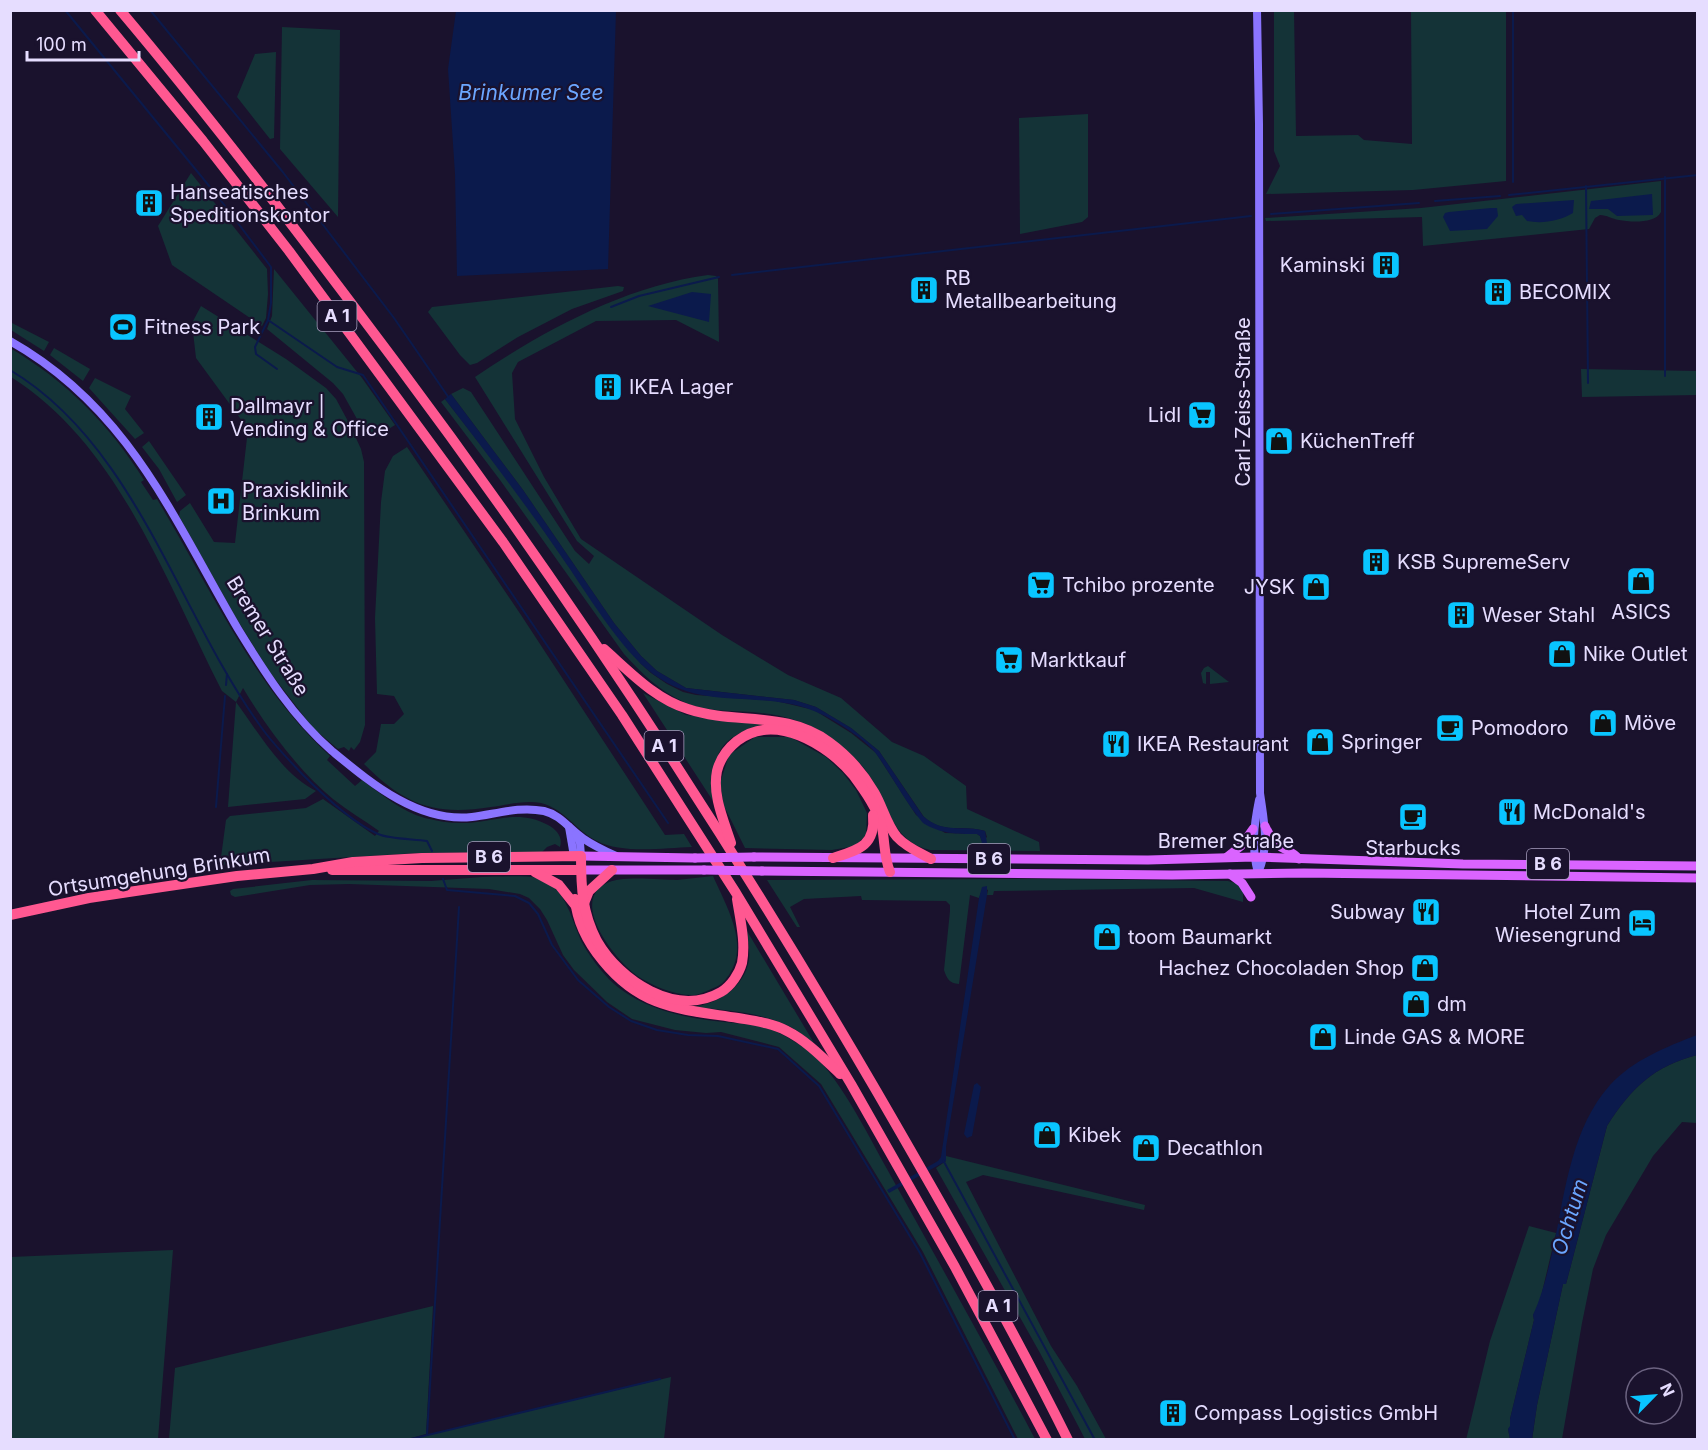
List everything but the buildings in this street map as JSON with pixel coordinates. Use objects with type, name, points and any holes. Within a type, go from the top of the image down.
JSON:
[{"type":"highway","name":"A 1","points":[[95,10],[203,141],[289,251],[503,542],[622,715],[736,893],[851,1084],[955,1267],[1047,1440]]},
{"type":"highway","name":"A 1","points":[[120,10],[217,128],[304,240],[472,464],[592,638],[734,855],[841,1030],[972,1257],[1068,1440]]},
{"type":"highway","points":[[592,638],[648,688],[669,702],[690,710],[727,717],[782,721],[798,725],[827,740],[846,755],[875,793],[890,827],[907,845],[931,859]]},
{"type":"highway","points":[[734,855],[718,797],[716,779],[720,762],[734,743],[748,735],[764,730],[778,730],[810,740],[828,751],[853,776],[881,824],[890,872]]},
{"type":"highway","points":[[833,858],[860,849],[871,836],[874,821],[869,801]]},
{"type":"highway","points":[[888,859],[890,827]]},
{"type":"highway","points":[[578,856],[579,906],[583,930],[612,973],[636,992],[663,1006],[766,1023],[786,1031],[804,1042],[851,1084]]},
{"type":"highway","name":"Ortsumgehung Brinkum","points":[[10,915],[89,898],[353,862],[578,856]]},
{"type":"highway","name":"Ortsumgehung Brinkum","points":[[314,869],[353,871],[578,870]]},
{"type":"highway","points":[[530,869],[559,885],[579,906],[598,942],[620,969],[652,992],[684,1001],[713,996],[726,989],[736,977],[742,964],[743,941],[736,893]]},
{"type":"highway","points":[[579,906],[589,891],[612,870]]},
{"type":"main road","name":"Carl-Zeiss-Straße","points":[[1257,10],[1260,124],[1260,793],[1265,826],[1265,857],[1258,873]]},
{"type":"main road","name":"Bremer Straße","points":[[10,341],[43,362],[83,393],[132,450],[172,512],[260,665],[299,718],[332,750],[389,793],[408,805],[428,813],[469,818],[531,809],[554,815],[597,847],[616,856],[1148,860],[1265,857],[1463,864],[1698,866]]},
{"type":"main road","name":"Carl-Zeiss-Straße","points":[[1258,873],[1254,857],[1253,829],[1260,793]]},
{"type":"main road","points":[[1265,826],[1272,839],[1282,848],[1293,852],[1299,859]]},
{"type":"main road","points":[[1227,857],[1241,846],[1253,829]]},
{"type":"main road","points":[[573,830],[580,843],[578,856]]},
{"type":"main road","name":"B 6","points":[[578,856],[616,856]]},
{"type":"main road","name":"B 6","points":[[578,870],[612,870]]},
{"type":"main road","name":"Bremer Straße","points":[[612,870],[1698,878]]},
{"type":"main road","points":[[1230,874],[1242,883],[1251,897]]},
{"type":"green space","points":[[1274,11],[1294,11],[1296,136],[1358,135],[1364,140],[1412,144],[1411,11],[1506,11],[1506,181],[1413,190],[1266,194],[1280,166],[1274,151]]},
{"type":"green space","points":[[282,27],[340,30],[338,217],[280,149]]},
{"type":"green space","points":[[276,52],[274,138],[270,139],[237,97],[255,54]]},
{"type":"green space","points":[[1088,114],[1088,217],[1082,222],[1020,234],[1019,118]]},
{"type":"green space","points":[[191,173],[267,269],[266,318],[262,326],[172,265],[158,226]]},
{"type":"green space","points":[[1661,181],[1661,212],[1653,219],[1636,222],[1600,215],[1595,218],[1589,229],[1423,246],[1422,217],[1266,221],[1265,218],[1421,208]]},
{"type":"green space","points":[[274,269],[362,378],[395,425],[376,437],[366,435],[343,394],[333,383],[267,329],[272,316]]},
{"type":"green space","points":[[708,275],[716,276],[718,279],[719,342],[676,320],[596,321],[518,362],[512,373],[515,419],[544,477],[581,539],[722,635],[788,675],[841,698],[892,742],[924,756],[966,786],[967,809],[1039,842],[1040,851],[930,850],[917,845],[907,839],[892,820],[876,786],[861,764],[841,745],[822,732],[780,716],[712,710],[693,706],[659,687],[624,654],[500,480],[441,402],[445,399],[518,493],[610,626],[651,673],[683,692],[696,695],[776,701],[814,710],[851,733],[876,753],[916,815],[945,833],[977,834],[982,841],[987,837],[985,831],[939,826],[924,817],[879,751],[851,728],[816,707],[794,700],[686,688],[657,671],[641,656],[614,623],[523,490],[451,394],[463,388],[471,392],[575,551],[589,564],[594,556],[577,541],[475,377],[528,343],[586,313],[646,289]]},
{"type":"green space","points":[[624,287],[623,291],[572,309],[470,365],[428,312],[432,307]]},
{"type":"green space","points":[[201,306],[286,359],[326,388],[336,399],[361,449],[364,462],[365,725],[360,742],[354,750],[351,747],[349,751],[344,747],[338,749],[313,728],[269,671],[179,516],[180,511],[190,503],[214,542],[235,543],[248,429],[196,358],[192,323]]},
{"type":"green space","points":[[10,322],[49,342],[44,351],[11,330]]},
{"type":"green space","points":[[10,348],[68,390],[117,441],[144,480],[141,482],[153,500],[157,499],[255,667],[278,699],[330,756],[327,760],[355,786],[362,780],[408,812],[439,821],[462,823],[516,817],[537,820],[557,832],[561,840],[560,847],[555,844],[542,852],[417,853],[220,865],[226,820],[230,816],[306,808],[323,799],[375,836],[379,831],[344,808],[307,775],[273,733],[243,688],[236,702],[222,691],[136,519],[110,477],[82,439],[49,406],[11,377]]},
{"type":"green space","points":[[54,348],[90,369],[83,381],[50,355]]},
{"type":"green space","points":[[1581,369],[1697,371],[1697,395],[1582,397]]},
{"type":"green space","points":[[95,378],[131,396],[125,409],[144,433],[135,439],[89,388]]},
{"type":"green space","points":[[149,441],[186,495],[177,502],[159,469],[142,447]]},
{"type":"green space","points":[[407,447],[521,615],[665,835],[684,834],[692,847],[630,849],[607,845],[590,837],[557,810],[535,802],[471,809],[437,808],[407,798],[364,764],[376,752],[381,724],[394,724],[404,714],[394,696],[377,694],[375,618],[381,502],[385,471],[393,456]]},
{"type":"green space","points":[[1208,666],[1229,682],[1210,684],[1210,672],[1206,672],[1206,684],[1203,683],[1201,673]]},
{"type":"green space","points":[[643,693],[686,715],[763,724],[735,736],[720,751],[714,772],[713,801]]},
{"type":"green space","points":[[236,702],[282,763],[304,784],[316,791],[305,799],[228,807]]},
{"type":"green space","points":[[755,737],[790,737],[826,757],[843,773],[856,790],[867,813],[866,835],[855,846],[832,850],[745,848],[724,806],[720,783],[729,755]]},
{"type":"green space","points":[[713,876],[734,925],[737,951],[735,963],[725,980],[718,986],[700,994],[688,995],[673,992],[639,977],[610,947],[594,919],[592,905],[595,893],[612,881],[677,880]]},
{"type":"green space","points":[[482,877],[531,877],[547,882],[556,889],[567,906],[584,946],[595,963],[614,984],[629,995],[661,1010],[684,1016],[766,1028],[792,1040],[818,1059],[840,1088],[861,1122],[1035,1439],[1018,1439],[923,1252],[821,1084],[779,1047],[721,1032],[675,1030],[632,1019],[607,1002],[574,970],[563,955],[540,909],[529,898],[520,894],[489,889],[349,884],[310,885],[235,897],[230,891],[312,880],[431,881]]},
{"type":"green space","points":[[767,880],[1228,881],[1238,884],[1243,889],[1243,902],[1194,888],[994,891],[993,895],[987,895],[988,890],[983,887],[979,898],[970,895],[959,984],[949,980],[944,970],[950,911],[950,905],[946,901],[862,900],[861,896],[804,899],[790,907],[800,927],[797,927]]},
{"type":"green space","points":[[747,931],[814,1043],[797,1030],[768,1018],[743,1012],[693,1007],[721,998],[742,979],[749,960]]},
{"type":"green space","points":[[1697,1055],[1697,1123],[1682,1122],[1653,1156],[1606,1235],[1593,1269],[1562,1439],[1532,1440],[1537,1405],[1563,1284],[1566,1284],[1607,1126],[1625,1100],[1645,1080],[1668,1065]]},
{"type":"green space","points":[[946,1156],[1145,1205],[1144,1210],[983,1175],[966,1182],[1051,1346],[1077,1386],[1106,1439],[1085,1439],[1040,1353],[936,1168],[946,1161]]},
{"type":"green space","points":[[1529,1226],[1556,1233],[1539,1305],[1533,1315],[1534,1320],[1508,1429],[1510,1439],[1466,1440],[1490,1341]]},
{"type":"green space","points":[[173,1250],[158,1439],[11,1439],[11,1257]]},
{"type":"green space","points":[[433,1306],[426,1434],[404,1440],[169,1439],[175,1368]]},
{"type":"green space","points":[[671,1377],[664,1439],[409,1439],[428,1435]]},
{"type":"water","name":"Brinkumer See","points":[[456,11],[616,11],[608,269],[457,276],[455,174],[448,69]]},
{"type":"water","points":[[1652,194],[1653,215],[1617,216],[1608,209],[1589,209],[1591,201]]},
{"type":"water","points":[[1574,200],[1573,213],[1545,222],[1527,221],[1522,215],[1516,216],[1512,207],[1516,204]]},
{"type":"water","points":[[1497,208],[1498,216],[1487,229],[1450,231],[1443,217],[1449,212]]},
{"type":"water","points":[[692,292],[711,294],[709,322],[648,306]]},
{"type":"water","points":[[451,394],[523,490],[614,623],[641,656],[657,671],[686,688],[794,700],[816,707],[851,728],[879,751],[923,816],[931,822],[946,827],[985,831],[987,843],[982,843],[977,834],[949,833],[923,823],[872,749],[848,730],[821,714],[773,701],[712,697],[692,693],[672,686],[653,674],[616,635],[533,516],[445,399]]},
{"type":"water","points":[[987,886],[946,1147],[946,1161],[889,1193],[887,1190],[938,1161],[941,1157],[979,898],[982,887]]},
{"type":"water","name":"Ochtum","points":[[1697,1035],[1697,1055],[1668,1065],[1645,1080],[1625,1100],[1607,1126],[1566,1284],[1563,1284],[1532,1439],[1510,1439],[1508,1429],[1534,1320],[1533,1315],[1548,1269],[1572,1159],[1587,1119],[1597,1101],[1610,1085],[1629,1068],[1639,1061]]},
{"type":"water","points":[[977,1083],[981,1087],[972,1136],[967,1138],[964,1134],[974,1085]]},
{"type":"waterway","points":[[65,10],[219,198],[271,267],[271,303],[268,320],[255,347],[256,354],[277,369]]},
{"type":"waterway","points":[[150,10],[282,171],[394,318],[449,398]]},
{"type":"waterway","points":[[1513,10],[1513,182]]},
{"type":"waterway","points":[[1509,195],[1698,175]]},
{"type":"waterway","points":[[1665,177],[1665,376]]},
{"type":"waterway","points":[[1586,186],[1588,383]]},
{"type":"waterway","points":[[1435,201],[1500,196]]},
{"type":"waterway","points":[[1271,214],[1419,203]]},
{"type":"waterway","points":[[732,275],[1251,216]]},
{"type":"waterway","points":[[611,307],[639,296],[719,277]]},
{"type":"waterway","points":[[268,320],[337,367],[363,375],[668,823]]},
{"type":"waterway","points":[[10,370],[54,402],[91,441],[123,486],[152,534],[204,634],[232,682],[276,746],[319,791],[358,823],[383,836],[427,841],[432,851]]},
{"type":"waterway","points":[[226,685],[227,674]]},
{"type":"waterway","points":[[216,807],[225,696]]},
{"type":"waterway","points":[[443,879],[447,890],[515,896],[529,903],[538,914],[552,945],[578,980],[609,1007],[631,1021],[657,1030],[688,1035],[718,1036],[778,1049],[819,1086],[920,1253],[1015,1440]]},
{"type":"waterway","points":[[427,1435],[459,907]]},
{"type":"waterway","points":[[943,1160],[1095,1440]]},
{"type":"waterway","points":[[407,1440],[660,1379]]},
{"type":"place","name":"Hanseatisches Speditionskontor","points":[[149,203]]},
{"type":"place","name":"Kaminski","points":[[1386,265]]},
{"type":"place","name":"RB Metallbearbeitung","points":[[924,290]]},
{"type":"place","name":"BECOMIX","points":[[1498,292]]},
{"type":"place","name":"Fitness Park","points":[[123,327]]},
{"type":"place","name":"IKEA Lager","points":[[608,387]]},
{"type":"place","name":"Lidl","points":[[1202,415]]},
{"type":"place","name":"Dallmayr | Vending & Office","points":[[209,417]]},
{"type":"place","name":"KüchenTreff","points":[[1279,441]]},
{"type":"place","name":"Praxisklinik Brinkum","points":[[221,501]]},
{"type":"place","name":"KSB SupremeServ","points":[[1376,562]]},
{"type":"place","name":"ASICS","points":[[1641,581]]},
{"type":"place","name":"Tchibo prozente","points":[[1041,585]]},
{"type":"place","name":"JYSK","points":[[1316,587]]},
{"type":"place","name":"Weser Stahl","points":[[1461,615]]},
{"type":"place","name":"Nike Outlet","points":[[1562,654]]},
{"type":"place","name":"Marktkauf","points":[[1009,660]]},
{"type":"place","name":"Möve","points":[[1603,723]]},
{"type":"place","name":"Pomodoro","points":[[1450,728]]},
{"type":"place","name":"Springer","points":[[1320,742]]},
{"type":"place","name":"IKEA Restaurant","points":[[1116,744]]},
{"type":"place","name":"McDonald's","points":[[1512,812]]},
{"type":"place","name":"Starbucks","points":[[1413,817]]},
{"type":"place","name":"Subway","points":[[1426,912]]},
{"type":"place","name":"Hotel Zum Wiesengrund","points":[[1642,923]]},
{"type":"place","name":"toom Baumarkt","points":[[1107,937]]},
{"type":"place","name":"Hachez Chocoladen Shop","points":[[1425,968]]},
{"type":"place","name":"dm","points":[[1416,1004]]},
{"type":"place","name":"Linde GAS & MORE","points":[[1323,1037]]},
{"type":"place","name":"Kibek","points":[[1047,1135]]},
{"type":"place","name":"Decathlon","points":[[1146,1148]]},
{"type":"place","name":"Compass Logistics GmbH","points":[[1173,1413]]}]
